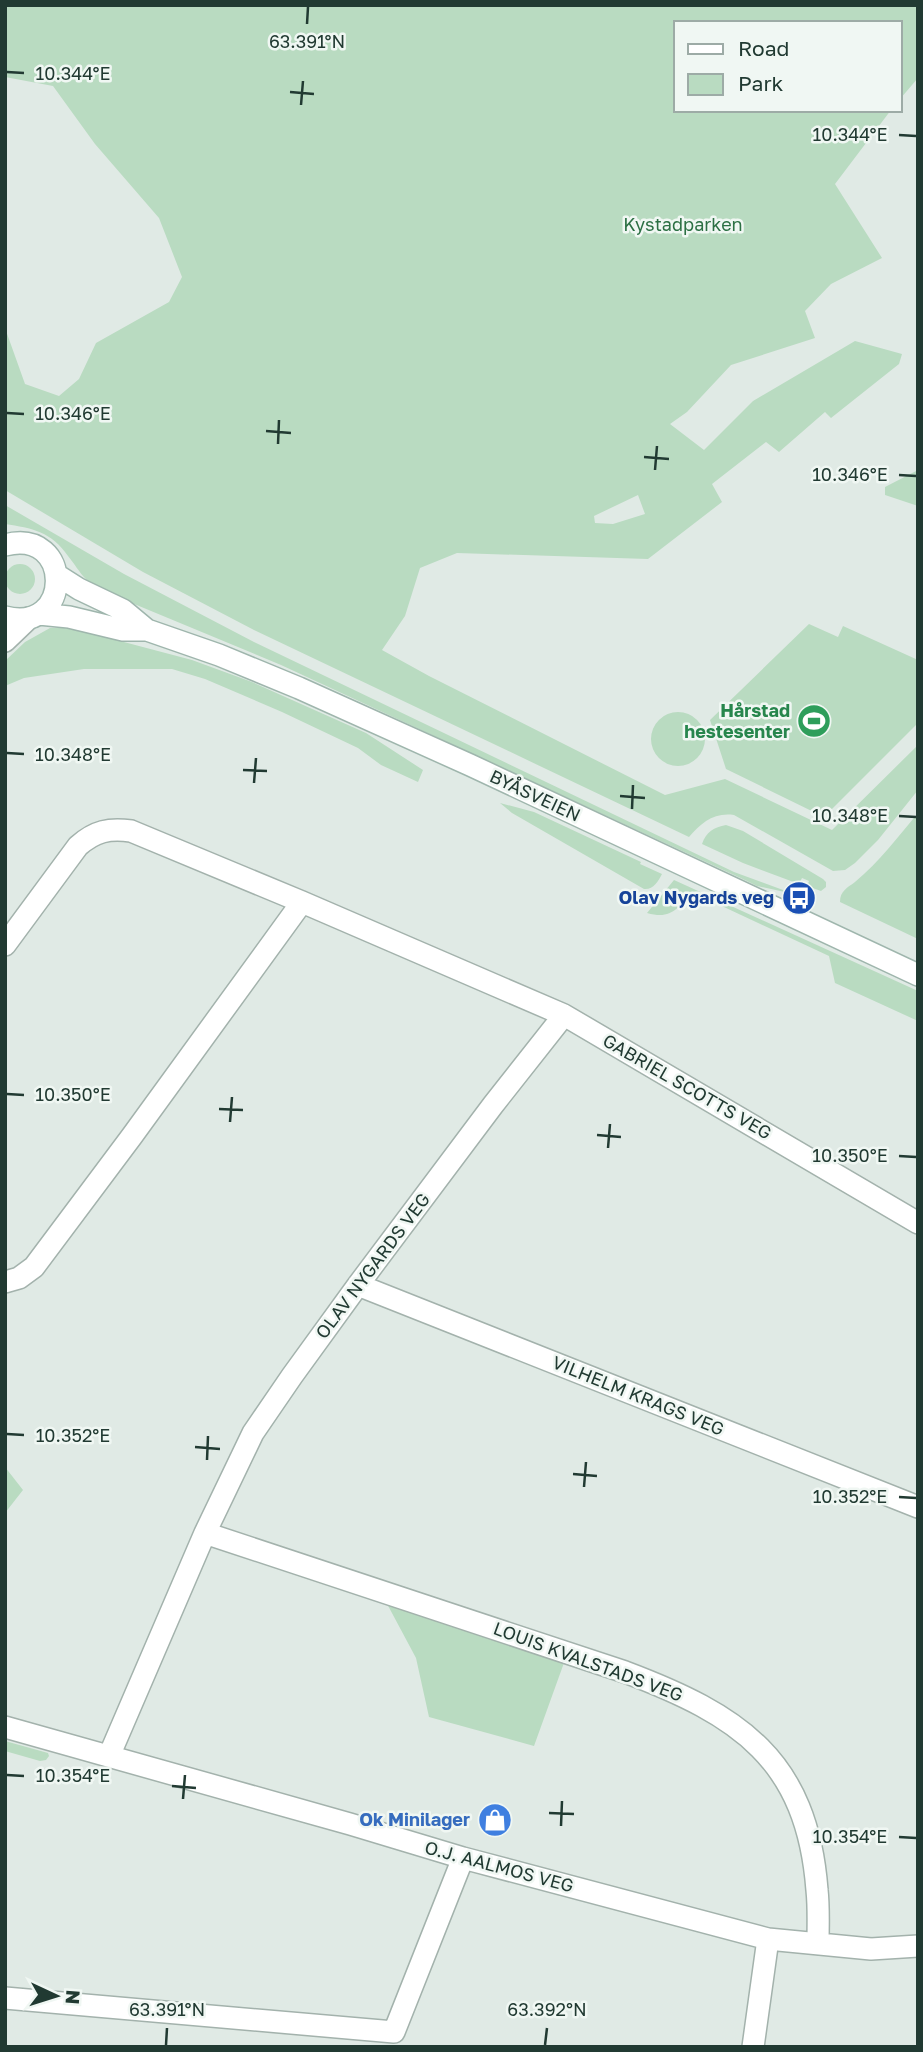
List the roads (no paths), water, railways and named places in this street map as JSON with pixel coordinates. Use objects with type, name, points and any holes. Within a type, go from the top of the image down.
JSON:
[{"type":"street","points":[[5,641],[48,607],[57,586],[54,564],[47,554],[26,543],[8,542]]},
{"type":"street","name":"BYÅSVEIEN","points":[[57,575],[123,610],[147,630]]},
{"type":"street","name":"BYÅSVEIEN","points":[[5,617],[18,620],[34,616],[69,617],[123,630],[147,630],[219,655],[470,765],[918,975]]},
{"type":"street","points":[[5,945],[78,846],[99,831],[131,831],[564,1015]]},
{"type":"street","points":[[5,1282],[19,1278],[34,1267],[302,902]]},
{"type":"street","name":"GABRIEL SCOTTS VEG","points":[[564,1015],[918,1223]]},
{"type":"street","name":"OLAV NYGARDS VEG","points":[[109,1756],[205,1532],[253,1433],[358,1285],[564,1015]]},
{"type":"street","name":"VILHELM KRAGS VEG","points":[[358,1285],[918,1507]]},
{"type":"street","name":"LOUIS KVALSTADS VEG","points":[[205,1532],[625,1672],[709,1708],[747,1734],[776,1765],[795,1798],[808,1832],[817,1889],[818,1944]]},
{"type":"street","name":"O.J. AALMOS VEG","points":[[5,1727],[463,1858],[768,1939],[871,1949],[918,1946]]},
{"type":"street","points":[[5,1998],[397,2039],[463,1858]]},
{"type":"street","points":[[753,2047],[768,1939]]},
{"type":"place","name":"Hårstad hestesenter","points":[[814,721]]},
{"type":"place","name":"Olav Nygards veg","points":[[799,898]]},
{"type":"place","name":"Ok Minilager","points":[[495,1820]]},
{"type":"park label","name":"Kystadparken","points":[[683,225]]}]
